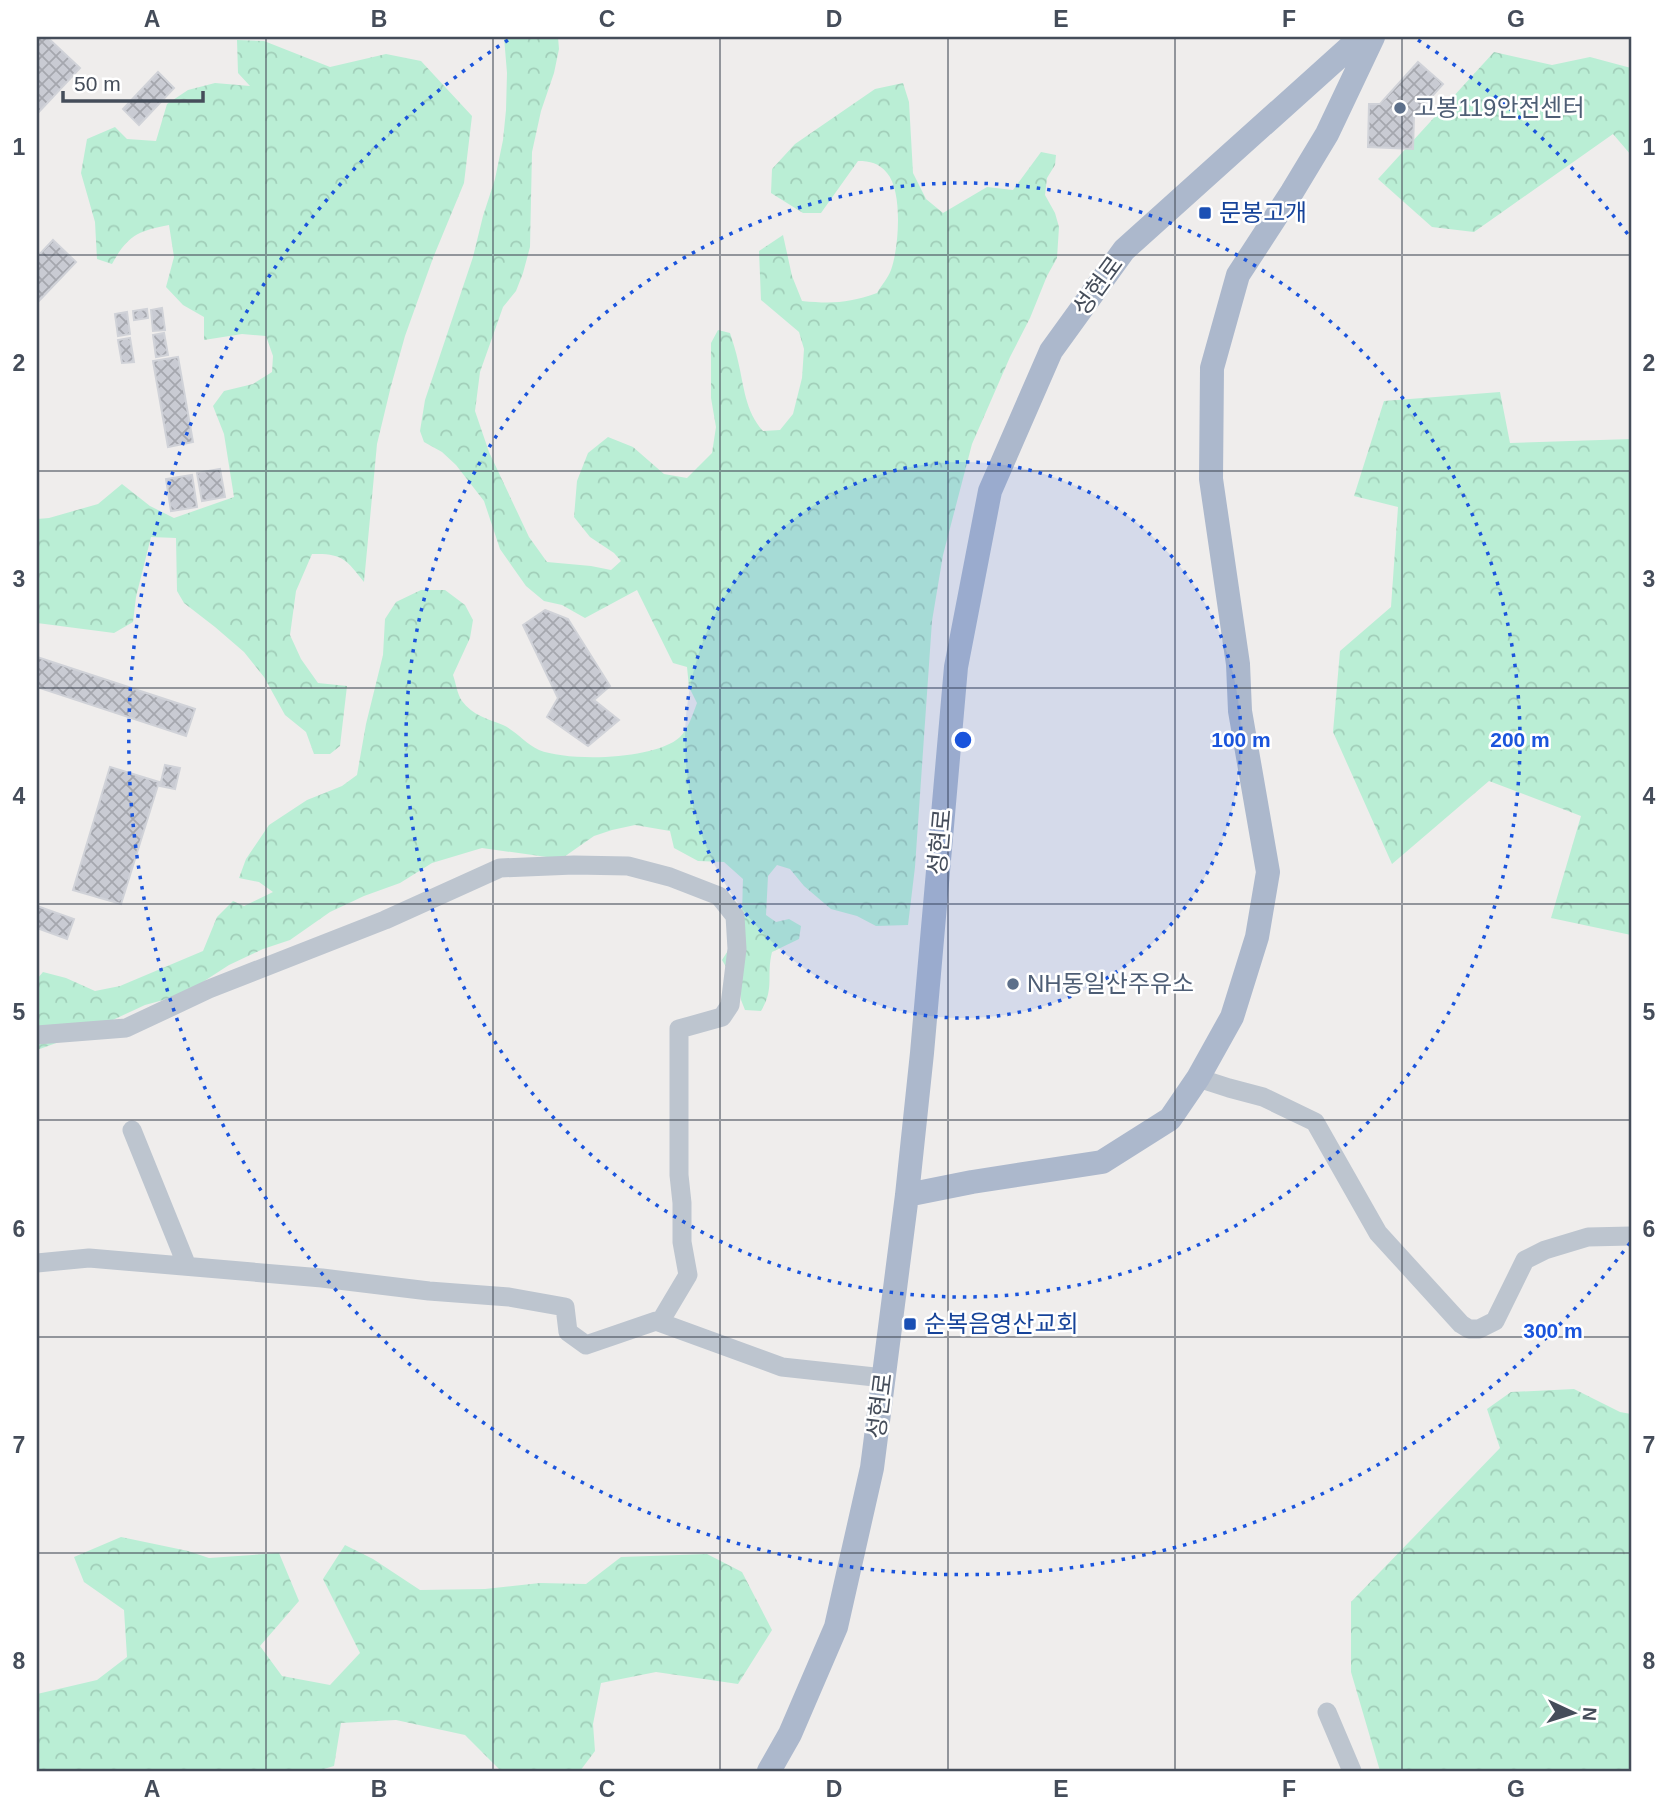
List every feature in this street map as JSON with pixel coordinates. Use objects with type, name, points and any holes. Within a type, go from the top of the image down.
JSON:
[{"type":"main road","name":"성현로","points":[[769,1771],[790,1734],[835,1627],[872,1468],[907,1195],[922,1052],[956,667],[990,491],[1051,351],[1124,250],[1362,37]]},
{"type":"main road","points":[[907,1195],[1102,1162],[1170,1119],[1198,1078],[1231,1017],[1257,937],[1268,872],[1240,711],[1238,664],[1211,479],[1212,369],[1238,275],[1327,134],[1373,37]]},
{"type":"street","points":[[37,1035],[126,1028],[209,989],[385,920],[500,868],[628,866],[670,877],[719,896],[735,916],[737,949],[730,1005],[722,1017],[679,1029],[678,1175],[682,1203],[682,1242],[688,1275],[660,1322]]},
{"type":"street","points":[[1198,1078],[1263,1097],[1315,1122],[1378,1233],[1461,1324],[1469,1329],[1479,1329],[1495,1321],[1525,1260],[1545,1250],[1588,1237],[1631,1236]]},
{"type":"street","points":[[132,1130],[187,1266]]},
{"type":"street","points":[[37,1263],[89,1258],[509,1297],[565,1307],[568,1332],[586,1345],[656,1321],[782,1367],[884,1378]]},
{"type":"street","points":[[1327,1712],[1352,1771]]},
{"type":"green space","points":[[504,37],[558,37],[559,49],[532,152],[530,247],[516,291],[503,307],[480,372],[475,411],[489,452],[529,537],[547,562],[611,570],[621,561],[590,537],[574,517],[577,481],[588,453],[608,437],[633,447],[664,474],[687,478],[712,453],[716,427],[711,398],[711,343],[718,330],[730,333],[749,407],[763,431],[780,430],[793,414],[802,378],[804,349],[799,332],[761,300],[759,251],[783,235],[792,276],[802,301],[840,302],[867,296],[877,293],[888,276],[894,260],[898,220],[895,193],[887,173],[874,163],[858,161],[821,213],[803,213],[771,193],[772,169],[795,144],[875,89],[903,83],[909,102],[913,173],[926,199],[943,213],[987,187],[1013,190],[1041,152],[1056,155],[1055,165],[1047,178],[1045,195],[1059,227],[1057,258],[972,444],[943,555],[932,621],[915,867],[908,925],[876,926],[857,916],[831,909],[804,886],[790,869],[777,865],[768,876],[766,915],[776,922],[789,919],[801,926],[799,939],[772,952],[765,1003],[761,1011],[745,1010],[739,979],[729,972],[722,960],[733,943],[739,926],[743,879],[724,862],[698,861],[674,848],[670,831],[635,825],[594,836],[561,859],[482,848],[432,863],[400,883],[330,912],[290,940],[229,965],[195,987],[37,1050],[37,979],[43,972],[66,978],[95,991],[120,986],[203,951],[217,917],[233,901],[244,906],[273,892],[259,882],[239,878],[246,859],[269,825],[307,800],[342,786],[357,775],[383,655],[385,619],[396,602],[421,590],[445,590],[465,605],[473,620],[470,638],[453,675],[460,698],[475,713],[508,728],[539,750],[590,757],[632,754],[668,745],[680,737],[690,721],[697,703],[689,687],[687,667],[673,663],[637,590],[585,618],[562,605],[544,601],[526,586],[500,549],[484,501],[456,465],[442,452],[424,442],[420,431],[425,400],[473,257],[495,179],[506,110]]},
{"type":"green space","points":[[237,40],[264,41],[330,67],[386,54],[421,61],[472,116],[464,183],[405,336],[377,444],[364,582],[337,556],[312,554],[296,591],[290,635],[301,659],[318,683],[347,686],[340,746],[330,754],[314,754],[306,732],[285,715],[264,677],[244,652],[184,603],[177,591],[176,538],[151,537],[136,597],[133,622],[114,633],[37,623],[37,519],[98,504],[122,484],[150,506],[174,518],[234,497],[224,434],[213,406],[224,391],[253,384],[272,372],[273,356],[266,336],[242,334],[204,340],[204,317],[183,305],[166,287],[174,257],[169,225],[142,232],[129,240],[112,264],[97,259],[95,222],[81,173],[87,139],[115,127],[127,139],[156,141],[167,104],[188,90],[215,83],[250,86],[238,73]]},
{"type":"green space","points":[[1494,52],[1552,65],[1590,57],[1631,68],[1631,155],[1613,134],[1474,232],[1432,227],[1378,179]]},
{"type":"green space","points":[[1500,392],[1510,443],[1631,439],[1631,935],[1551,918],[1581,816],[1489,781],[1392,864],[1333,732],[1340,651],[1391,607],[1398,507],[1354,496],[1384,401]]},
{"type":"green space","points":[[1574,1389],[1620,1412],[1631,1414],[1631,1771],[1380,1771],[1351,1672],[1351,1602],[1500,1448],[1487,1409],[1511,1392]]},
{"type":"green space","points":[[121,1537],[209,1558],[279,1553],[299,1601],[260,1646],[282,1676],[330,1685],[360,1653],[323,1579],[345,1545],[373,1559],[420,1590],[485,1589],[540,1583],[586,1584],[621,1557],[707,1554],[742,1572],[772,1630],[738,1684],[656,1672],[601,1683],[593,1724],[595,1751],[580,1771],[501,1771],[465,1735],[396,1720],[341,1723],[334,1766],[317,1771],[37,1771],[37,1694],[97,1680],[127,1657],[124,1610],[84,1582],[74,1557]]},
{"type":"building","points":[[37,37],[47,37],[80,68],[37,114]]},
{"type":"building","points":[[1418,62],[1443,84],[1414,116],[1413,149],[1368,147],[1369,104],[1380,104]]},
{"type":"building","points":[[158,72],[174,88],[139,125],[123,109]]},
{"type":"building","points":[[53,240],[76,262],[37,303],[37,257]]},
{"type":"building","points":[[162,308],[165,330],[153,331],[151,310]]},
{"type":"building","points":[[147,309],[148,318],[134,320],[133,311]]},
{"type":"building","points":[[127,312],[130,334],[118,336],[115,314]]},
{"type":"building","points":[[164,333],[168,355],[156,357],[153,335]]},
{"type":"building","points":[[130,338],[134,362],[122,363],[118,340]]},
{"type":"building","points":[[178,357],[193,442],[168,447],[153,361]]},
{"type":"building","points":[[220,469],[225,497],[202,501],[197,473]]},
{"type":"building","points":[[192,475],[197,507],[171,511],[166,479]]},
{"type":"building","points":[[545,610],[568,619],[610,686],[594,700],[619,720],[588,746],[547,717],[558,698],[523,625]]},
{"type":"building","points":[[37,657],[195,709],[186,736],[37,687]]},
{"type":"building","points":[[165,765],[180,768],[175,789],[160,786]]},
{"type":"building","points":[[110,767],[159,782],[121,904],[73,890]]},
{"type":"building","points":[[37,906],[74,919],[67,939],[37,928]]},
{"type":"place","name":"고봉119안전센터","points":[[1400,108]]},
{"type":"place","name":"문봉고개","points":[[1205,213]]},
{"type":"place","name":"NH동일산주유소","points":[[1013,984]]},
{"type":"place","name":"순복음영산교회","points":[[910,1324]]}]
